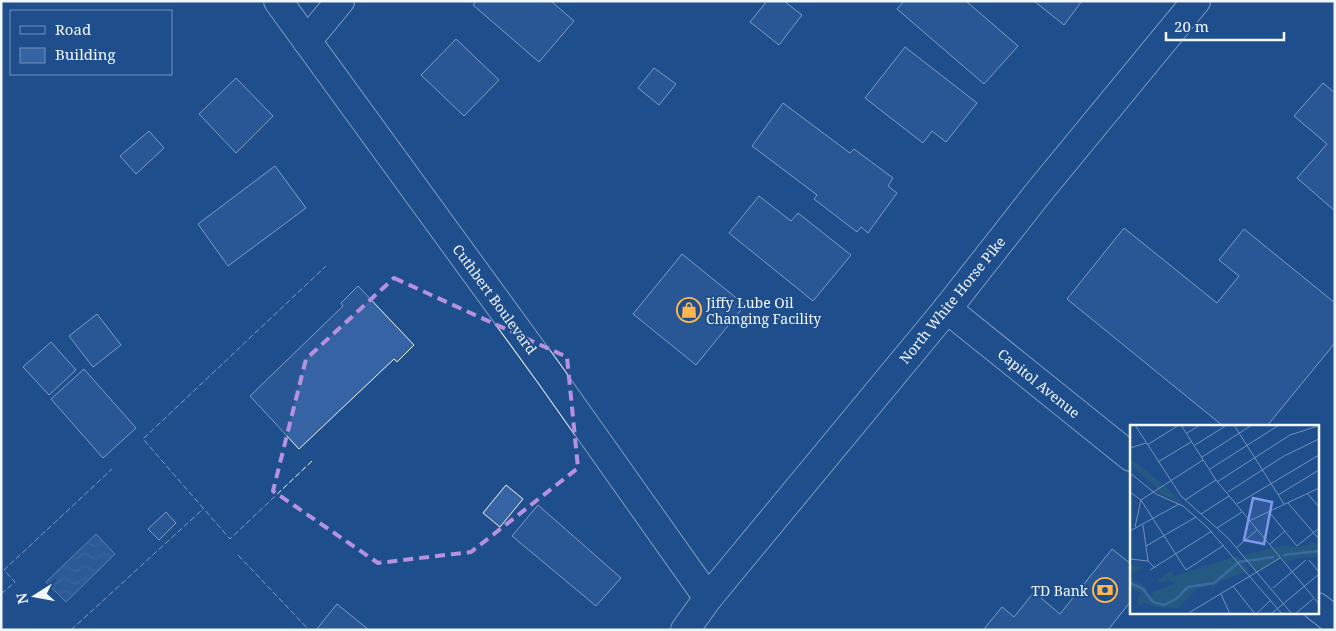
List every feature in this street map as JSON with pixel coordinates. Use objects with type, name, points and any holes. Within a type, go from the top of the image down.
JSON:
[{"type":"main road","name":"Cuthbert Boulevard","points":[[278,1],[528,344],[708,598]]},
{"type":"main road","points":[[306,41],[340,1]]},
{"type":"main road","name":"North White Horse Pike","points":[[685,630],[708,598],[947,309],[1039,192],[1196,1]]},
{"type":"main road","name":"Capitol Avenue","points":[[947,309],[1130,456]]},
{"type":"main road","points":[[1318,608],[1335,621]]},
{"type":"highlighted area","points":[[394,278],[567,357],[578,468],[471,552],[378,563],[273,491],[306,359]]},
{"type":"water","points":[[96,534],[115,554],[66,602],[46,582]]},
{"type":"building","points":[[476,1],[551,1],[574,21],[539,62],[473,5]]},
{"type":"building","points":[[767,1],[784,1],[802,15],[779,45],[750,22]]},
{"type":"building","points":[[904,1],[966,1],[1018,46],[984,84],[897,9]]},
{"type":"building","points":[[1034,1],[1082,1],[1064,25]]},
{"type":"building","points":[[456,39],[499,80],[464,116],[421,75]]},
{"type":"building","points":[[905,47],[977,103],[946,142],[932,131],[923,143],[865,98]]},
{"type":"building","points":[[654,68],[676,84],[659,105],[638,88]]},
{"type":"building","points":[[236,78],[273,116],[236,153],[199,114]]},
{"type":"building","points":[[1323,83],[1335,93],[1335,211],[1297,178],[1327,144],[1294,116]]},
{"type":"building","points":[[783,103],[850,153],[854,149],[893,178],[888,186],[897,193],[868,233],[861,227],[857,232],[814,199],[817,195],[752,146]]},
{"type":"building","points":[[149,131],[164,148],[136,174],[120,156]]},
{"type":"building","points":[[275,166],[306,208],[228,266],[198,224]]},
{"type":"building","points":[[759,196],[791,221],[798,213],[851,255],[813,301],[729,233]]},
{"type":"building","points":[[1124,228],[1217,303],[1239,276],[1219,260],[1244,229],[1335,303],[1335,343],[1268,425],[1222,425],[1067,299]]},
{"type":"building","name":"Jiffy Lube Oil Changing Facility","points":[[682,254],[745,305],[696,365],[633,314]]},
{"type":"building","points":[[358,286],[414,345],[397,362],[394,359],[299,449],[250,396],[343,306],[341,303]]},
{"type":"building","points":[[97,314],[121,345],[93,367],[69,336]]},
{"type":"building","points":[[51,342],[76,370],[49,395],[23,367]]},
{"type":"building","points":[[84,369],[136,428],[103,458],[51,399]]},
{"type":"building","points":[[506,485],[523,499],[500,527],[483,513]]},
{"type":"building","points":[[538,505],[621,578],[596,606],[512,536]]},
{"type":"building","points":[[166,512],[176,523],[159,540],[148,529]]},
{"type":"building","name":"TD Bank","points":[[1112,549],[1130,563],[1130,602],[1108,630],[983,630],[1002,607],[1014,617],[1034,592],[1060,614]]},
{"type":"building","points":[[337,604],[369,630],[316,630]]},
{"type":"fence","points":[[312,461],[230,539],[143,439],[326,266]]},
{"type":"fence","points":[[1,594],[15,582],[4,570],[112,469]]},
{"type":"fence","points":[[71,630],[203,509]]},
{"type":"fence","points":[[238,555],[309,630]]},
{"type":"place","name":"Jiffy Lube Oil Changing Facility","points":[[689,310]]},
{"type":"place","name":"TD Bank","points":[[1105,590]]}]
